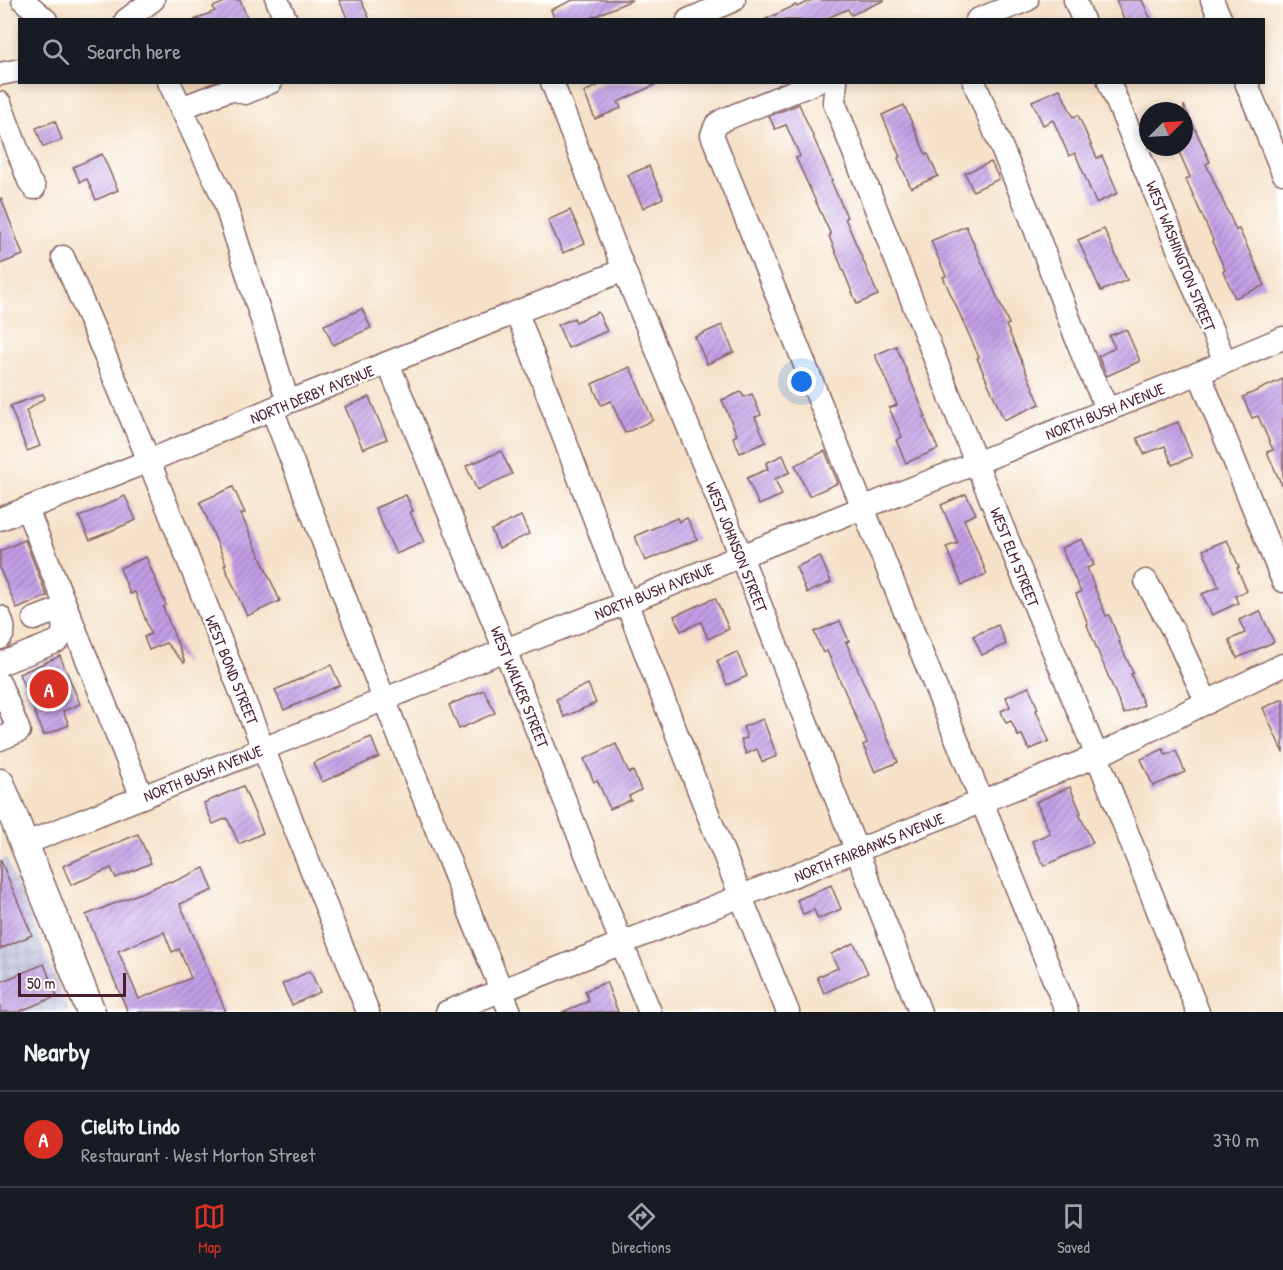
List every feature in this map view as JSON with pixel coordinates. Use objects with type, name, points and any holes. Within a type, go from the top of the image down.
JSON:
[{"type":"main road","points":[[0,783],[91,1012]]},
{"type":"street","points":[[23,0],[44,18]]},
{"type":"street","points":[[277,0],[285,18]]},
{"type":"street","points":[[692,18],[734,0]]},
{"type":"street","points":[[982,18],[1027,0]]},
{"type":"street","points":[[1075,0],[1082,18]]},
{"type":"street","points":[[1212,0],[1220,18]]},
{"type":"street","points":[[0,74],[18,70]]},
{"type":"street","points":[[170,84],[223,196],[280,406],[384,699],[510,1012]]},
{"type":"street","points":[[181,108],[228,90],[245,93],[266,84]]},
{"type":"street","name":"WEST JOHNSON STREET","points":[[553,84],[624,270],[741,556],[920,1012]]},
{"type":"street","points":[[812,84],[723,120],[716,125],[712,135],[1067,1012]]},
{"type":"street","points":[[975,84],[1029,213],[1087,366],[1108,410]]},
{"type":"street","name":"WEST WASHINGTON STREET","points":[[1110,84],[1225,362]]},
{"type":"street","points":[[1247,84],[1283,173]]},
{"type":"street","name":"WEST ELM STREET","points":[[835,92],[976,463],[1097,756],[1198,1012]]},
{"type":"street","points":[[0,103],[34,189]]},
{"type":"street","name":"WEST BOND STREET","points":[[63,257],[149,461],[368,1012]]},
{"type":"street","name":"NORTH DERBY AVENUE","points":[[0,519],[624,270]]},
{"type":"street","points":[[517,313],[740,898],[788,1012]]},
{"type":"street","name":"NORTH BUSH AVENUE","points":[[24,844],[1283,338]]},
{"type":"street","name":"WEST WALKER STREET","points":[[388,363],[650,1012]]},
{"type":"street","points":[[1199,373],[1283,581]]},
{"type":"street","points":[[27,509],[62,608],[142,797]]},
{"type":"street","points":[[1146,581],[1176,636],[1207,703]]},
{"type":"street","points":[[34,619],[62,608]]},
{"type":"street","points":[[0,664],[58,641],[62,636],[64,626],[62,608]]},
{"type":"street","points":[[0,617],[4,633],[0,638]]},
{"type":"street","name":"NORTH FAIRBANKS AVENUE","points":[[447,1012],[1097,756],[1283,665]]},
{"type":"street","points":[[0,684],[19,731],[0,739]]},
{"type":"shaded area","points":[[6,858],[69,1012],[0,1012],[0,861]]},
{"type":"building","points":[[229,0],[240,0],[247,18],[199,18],[215,11],[213,7]]},
{"type":"building","points":[[339,0],[361,0],[369,18],[347,18]]},
{"type":"building","points":[[573,0],[632,0],[591,18],[554,18],[551,10]]},
{"type":"building","points":[[812,0],[885,0],[851,15],[848,9],[828,18],[768,18],[796,5],[797,7]]},
{"type":"building","points":[[1116,0],[1142,0],[1150,18],[1123,18]]},
{"type":"building","points":[[601,84],[657,84],[618,102],[621,108],[595,119],[584,92]]},
{"type":"building","points":[[1060,89],[1073,117],[1078,115],[1097,158],[1102,156],[1118,193],[1096,203],[1075,153],[1069,156],[1053,120],[1043,125],[1032,101]]},
{"type":"building","points":[[799,104],[878,295],[857,304],[829,236],[831,235],[796,158],[800,156],[786,125],[775,129],[769,116]]},
{"type":"building","points":[[904,105],[938,176],[911,188],[882,115]]},
{"type":"building","points":[[55,121],[62,140],[43,147],[36,128]]},
{"type":"building","points":[[1193,125],[1210,162],[1206,164],[1236,230],[1239,229],[1265,285],[1235,298],[1186,179],[1190,177],[1181,156],[1193,156]]},
{"type":"building","points":[[102,154],[118,190],[96,200],[87,179],[80,182],[73,167]]},
{"type":"building","points":[[991,162],[999,179],[973,191],[965,173]]},
{"type":"building","points":[[649,166],[663,198],[643,208],[628,175]]},
{"type":"building","points":[[0,199],[23,255],[0,264]]},
{"type":"building","points":[[570,210],[585,243],[563,253],[548,220]]},
{"type":"building","points":[[966,226],[1009,324],[1006,325],[1040,404],[1004,420],[943,277],[946,276],[931,241]]},
{"type":"building","points":[[1104,229],[1127,280],[1101,291],[1078,240]]},
{"type":"building","points":[[362,309],[371,328],[333,345],[324,325]]},
{"type":"building","points":[[598,312],[607,331],[568,348],[558,325],[574,318],[576,322]]},
{"type":"building","points":[[722,325],[734,352],[707,364],[695,337]]},
{"type":"building","points":[[1126,329],[1140,361],[1107,376],[1098,356],[1115,348],[1109,336]]},
{"type":"building","points":[[896,346],[938,449],[906,463],[896,440],[902,437],[889,408],[897,405],[875,355]]},
{"type":"building","points":[[630,367],[653,420],[625,433],[611,401],[601,405],[592,384]]},
{"type":"building","points":[[1283,379],[1283,488],[1267,452],[1273,450],[1258,416],[1252,418],[1243,397]]},
{"type":"building","points":[[741,392],[744,397],[752,394],[761,415],[755,417],[766,442],[740,453],[733,437],[737,435],[722,400]]},
{"type":"building","points":[[43,394],[45,398],[26,411],[40,446],[27,451],[10,406]]},
{"type":"building","points":[[369,397],[387,439],[363,449],[345,407]]},
{"type":"building","points":[[1178,422],[1192,457],[1172,465],[1165,446],[1144,454],[1137,438]]},
{"type":"building","points":[[501,451],[512,474],[477,490],[466,466]]},
{"type":"building","points":[[825,451],[838,483],[809,496],[795,465]]},
{"type":"building","points":[[783,455],[790,472],[775,479],[782,495],[759,505],[747,478],[768,469],[766,463]]},
{"type":"building","points":[[233,487],[245,513],[241,514],[280,601],[247,616],[224,565],[226,564],[200,502]]},
{"type":"building","points":[[966,494],[976,514],[964,519],[987,574],[962,585],[946,547],[958,543],[941,505]]},
{"type":"building","points":[[406,495],[413,511],[410,512],[424,542],[396,554],[375,508]]},
{"type":"building","points":[[125,496],[136,520],[90,540],[79,517]]},
{"type":"building","points":[[521,516],[529,534],[499,548],[491,530]]},
{"type":"building","points":[[677,518],[679,522],[687,518],[697,539],[645,561],[635,536]]},
{"type":"building","points":[[1082,539],[1094,565],[1087,568],[1106,616],[1109,615],[1144,705],[1124,714],[1076,594],[1081,592],[1061,548]]},
{"type":"building","points":[[25,540],[47,596],[17,609],[0,569],[0,551]]},
{"type":"building","points":[[1227,540],[1247,591],[1235,596],[1238,603],[1212,615],[1202,594],[1219,587],[1203,550]]},
{"type":"building","points":[[820,556],[831,582],[807,593],[796,567]]},
{"type":"building","points":[[146,557],[166,605],[163,607],[184,663],[166,643],[149,650],[144,637],[151,634],[135,592],[130,594],[120,568]]},
{"type":"building","points":[[715,598],[729,629],[708,639],[701,622],[681,631],[674,616]]},
{"type":"building","points":[[1260,611],[1274,642],[1237,658],[1229,640],[1245,633],[1239,620]]},
{"type":"building","points":[[840,621],[849,641],[846,642],[898,762],[875,772],[863,745],[867,743],[850,703],[827,651],[823,653],[814,632]]},
{"type":"building","points":[[998,625],[1006,644],[982,655],[973,636]]},
{"type":"building","points":[[737,652],[747,676],[727,685],[717,661]]},
{"type":"building","points":[[60,656],[80,704],[63,711],[69,725],[44,735],[19,674]]},
{"type":"building","points":[[331,665],[340,685],[284,710],[275,690]]},
{"type":"building","points":[[588,684],[596,703],[564,717],[556,699]]},
{"type":"building","points":[[1029,687],[1049,741],[1029,750],[1022,735],[1018,736],[1011,721],[1006,723],[1001,711],[1010,707],[1006,697]]},
{"type":"building","points":[[484,690],[495,713],[459,729],[449,705]]},
{"type":"building","points":[[1283,699],[1283,753],[1263,708]]},
{"type":"building","points":[[763,719],[777,756],[762,762],[757,749],[746,754],[741,740],[747,738],[743,727]]},
{"type":"building","points":[[371,737],[379,757],[322,782],[313,763]]},
{"type":"building","points":[[616,744],[629,773],[633,771],[641,790],[629,796],[631,800],[610,809],[597,780],[594,782],[584,759]]},
{"type":"building","points":[[1163,749],[1166,755],[1176,751],[1185,772],[1153,786],[1141,759]]},
{"type":"building","points":[[243,786],[263,833],[239,844],[227,818],[213,824],[204,803]]},
{"type":"building","points":[[1070,787],[1081,813],[1079,814],[1093,843],[1044,866],[1032,841],[1050,833],[1036,802]]},
{"type":"building","points":[[138,834],[151,863],[116,878],[111,868],[71,885],[63,866]]},
{"type":"building","points":[[0,859],[32,935],[0,949]]},
{"type":"building","points":[[204,868],[213,890],[180,904],[226,1012],[128,1012],[86,915],[170,881],[171,883]],"holes":[[[164,932],[172,952],[179,949],[191,978],[139,999],[118,951]]]},
{"type":"building","points":[[831,885],[841,909],[818,919],[814,910],[803,914],[797,900]]},
{"type":"building","points":[[854,943],[868,973],[824,993],[817,977],[838,968],[831,954]]},
{"type":"building","points":[[44,964],[57,996],[18,1012],[0,1012],[0,982]]},
{"type":"building","points":[[310,971],[320,992],[292,1005],[282,984]]},
{"type":"building","points":[[606,982],[618,1012],[562,1012],[589,1001],[585,991]]},
{"type":"place","name":"Cielito Lindo","points":[[49,689]]}]
